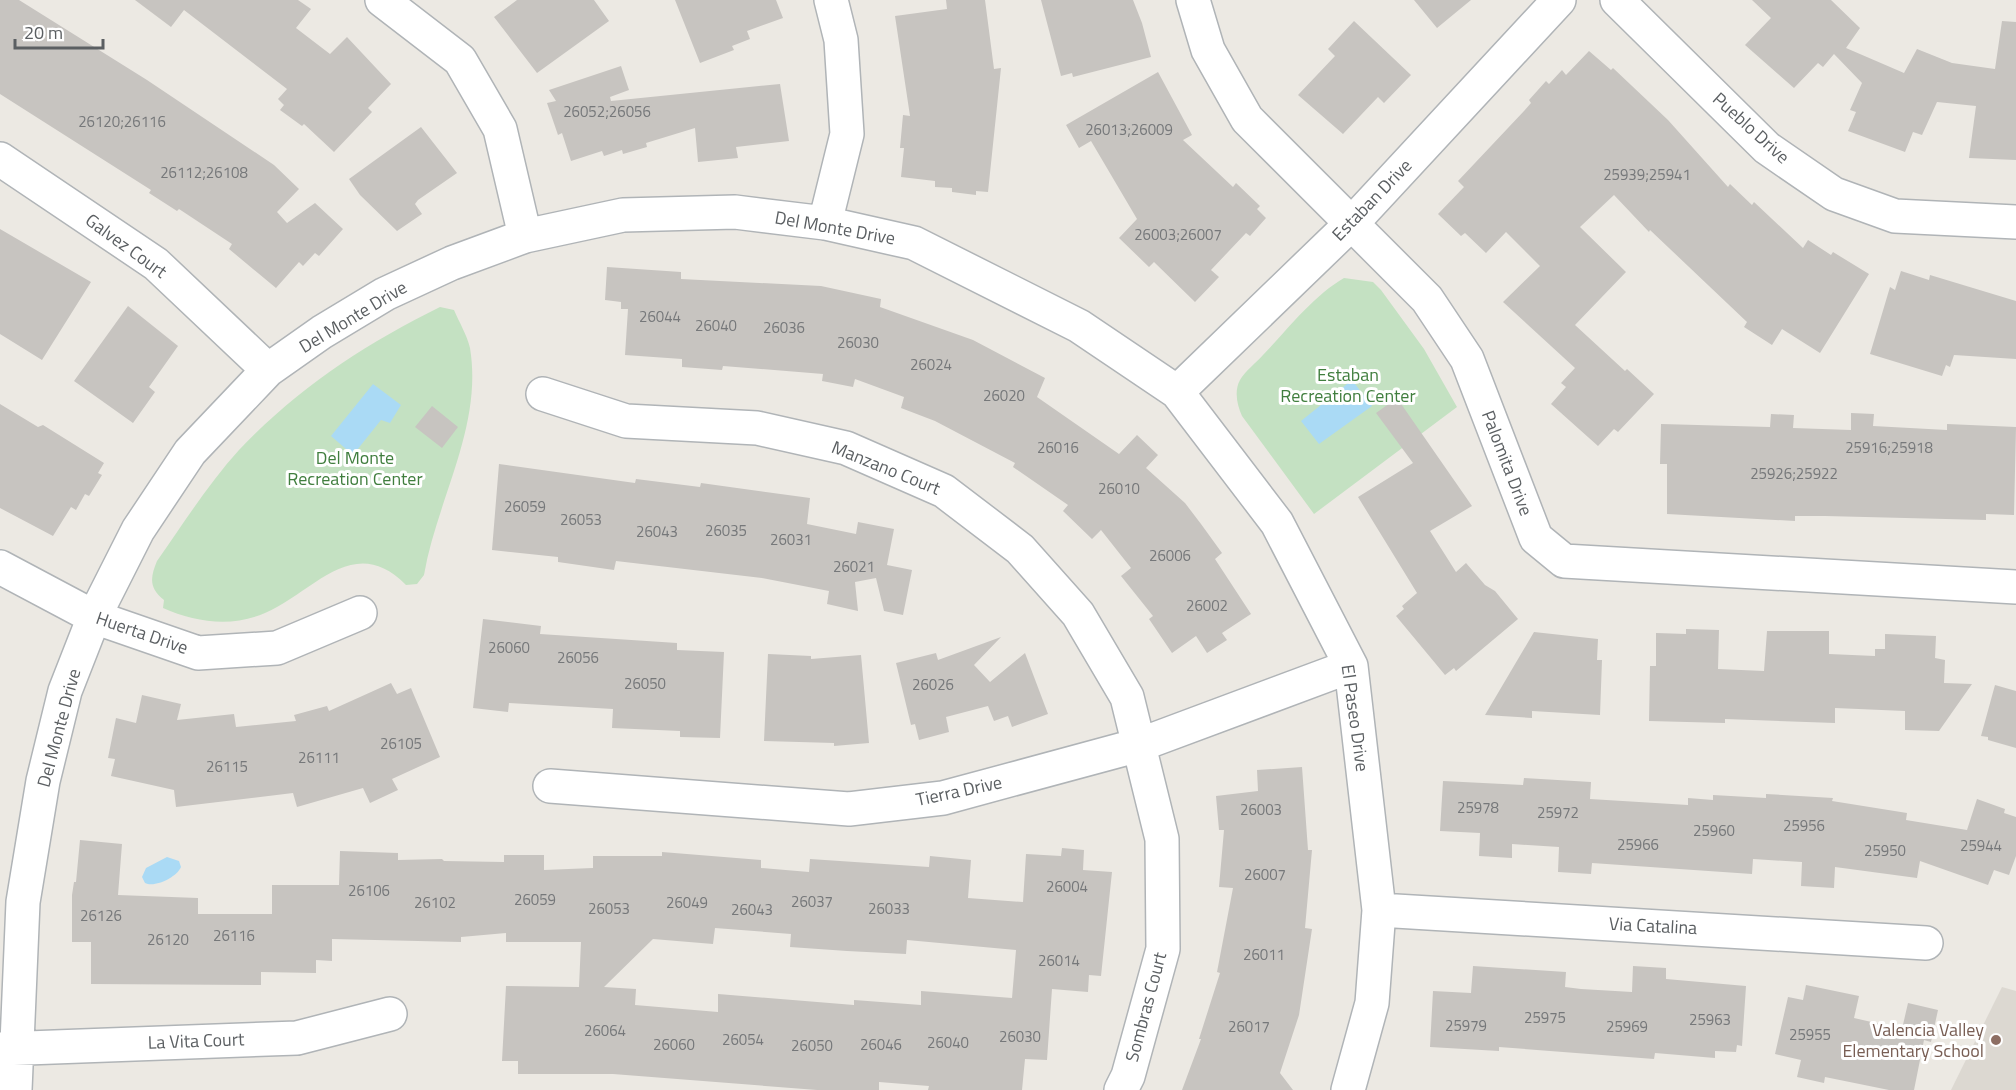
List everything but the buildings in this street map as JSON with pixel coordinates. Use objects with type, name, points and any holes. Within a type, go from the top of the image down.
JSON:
[{"type":"street","points":[[381,0],[460,60],[500,129],[525,236]]},
{"type":"street","points":[[825,223],[847,134],[841,40],[831,0]]},
{"type":"street","name":"Palomita Drive","points":[[1193,0],[1208,50],[1248,119],[1353,222],[1427,299],[1467,359],[1536,538],[1564,561],[2016,587]]},
{"type":"street","name":"Estaban Drive","points":[[1177,392],[1353,222],[1559,0]]},
{"type":"street","name":"Pueblo Drive","points":[[1617,0],[1767,148],[1834,194],[1895,216],[2016,222]]},
{"type":"street","name":"Galvez Court","points":[[0,159],[156,264],[268,370]]},
{"type":"street","name":"Del Monte Drive","points":[[15,1090],[8,1047],[23,902],[43,781],[66,691],[94,617],[138,530],[190,452],[268,370],[322,332],[385,294],[452,263],[525,236],[623,215],[735,212],[825,223],[914,243],[1078,326],[1177,392]]},
{"type":"street","name":"El Paseo Drive","points":[[1177,392],[1277,523],[1351,666],[1379,910],[1372,1003],[1348,1090]]},
{"type":"street","name":"Manzano Court","points":[[543,394],[626,421],[757,428],[846,448],[944,491],[1020,549],[1078,614],[1126,697],[1139,744]]},
{"type":"street","name":"Huerta Drive","points":[[0,567],[94,617],[198,653],[277,648],[360,613]]},
{"type":"street","name":"Tierra Drive","points":[[550,786],[849,809],[943,798],[1139,744],[1351,666]]},
{"type":"street","name":"Sombras Court","points":[[1121,1090],[1128,1076],[1163,949],[1162,839],[1139,744]]},
{"type":"street","name":"Via Catalina","points":[[1379,910],[1926,943]]},
{"type":"street","name":"La Vita Court","points":[[8,1047],[297,1038],[390,1014]]},
{"type":"shaded area","name":"Valencia Valley Elementary School","points":[[2002,987],[2016,991],[2016,1090],[1951,1090]]},
{"type":"green space","name":"Estaban Recreation Center","points":[[1344,278],[1373,282],[1381,290],[1424,349],[1457,407],[1314,514],[1242,416],[1237,389],[1245,373],[1301,313]]},
{"type":"green space","name":"Del Monte Recreation Center","points":[[440,307],[454,310],[469,343],[472,377],[470,406],[465,435],[438,519],[424,575],[417,584],[406,585],[387,570],[369,564],[352,565],[318,580],[265,613],[239,621],[200,620],[163,608],[164,600],[153,587],[152,582],[157,561],[207,490],[239,450],[285,407],[334,369],[385,336]]},
{"type":"water","points":[[1352,380],[1372,406],[1319,444],[1301,421]]},
{"type":"water","points":[[373,384],[401,405],[390,423],[381,420],[353,455],[331,436]]},
{"type":"water","points":[[167,857],[179,861],[181,867],[179,871],[160,883],[145,883],[142,877],[146,868]]},
{"type":"place","name":"Valencia Valley Elementary School","points":[[1996,1040]]}]
